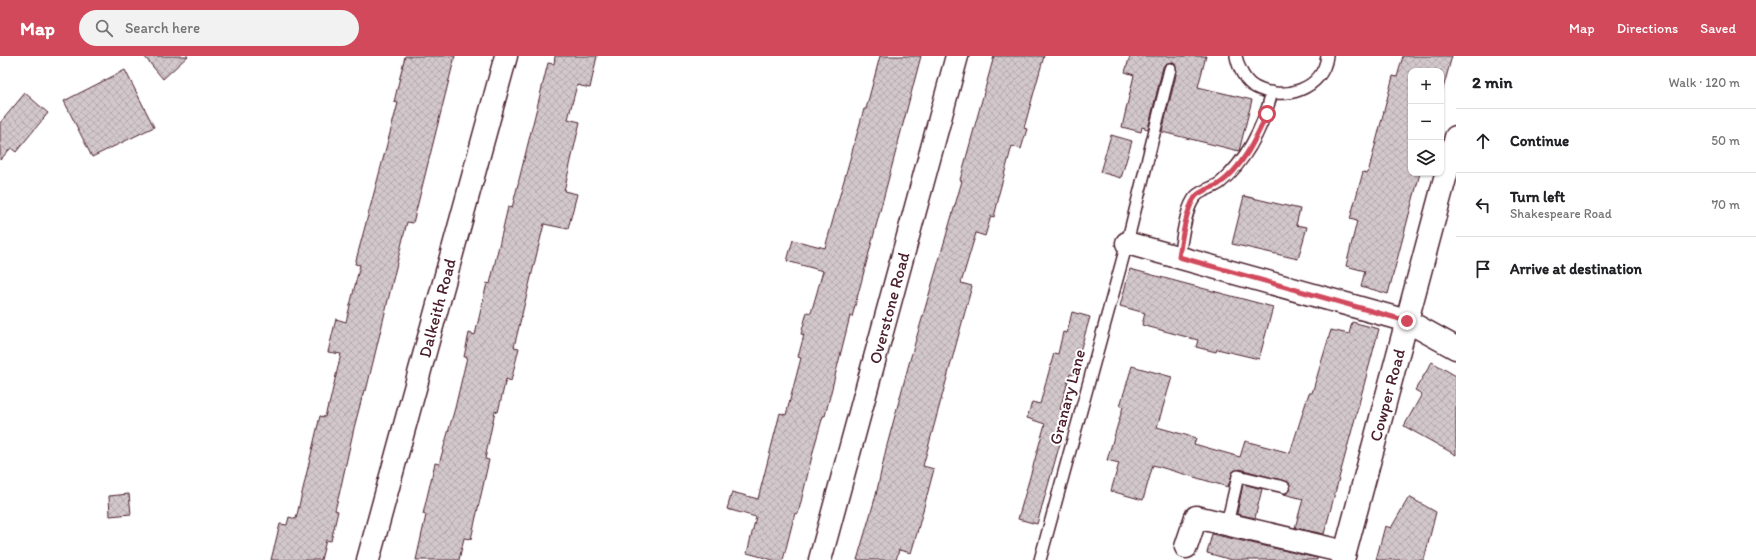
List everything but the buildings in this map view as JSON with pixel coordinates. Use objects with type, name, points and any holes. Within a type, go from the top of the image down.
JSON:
[{"type":"street","name":"Dalkeith Road","points":[[368,560],[506,56]]},
{"type":"street","name":"Overstone Road","points":[[820,560],[957,56]]},
{"type":"street","name":"Cowper Road","points":[[1344,556],[1456,137]]},
{"type":"street","points":[[1127,243],[1407,321],[1456,348]]},
{"type":"street","points":[[1186,547],[1196,517],[1344,556]]},
{"type":"lane","points":[[1236,56],[1238,65],[1247,80],[1255,87],[1286,94],[1298,91],[1320,77],[1327,56]]},
{"type":"lane","name":"Granary Lane","points":[[1040,560],[1127,243],[1170,69]]},
{"type":"lane","points":[[1179,257],[1186,216],[1196,196],[1219,184],[1238,165],[1254,142],[1267,114],[1272,92]]},
{"type":"lane","points":[[1227,524],[1238,476],[1284,487]]},
{"type":"route","points":[[1267,114],[1254,142],[1238,165],[1219,184],[1196,196],[1186,216],[1179,257],[1407,321]]}]
